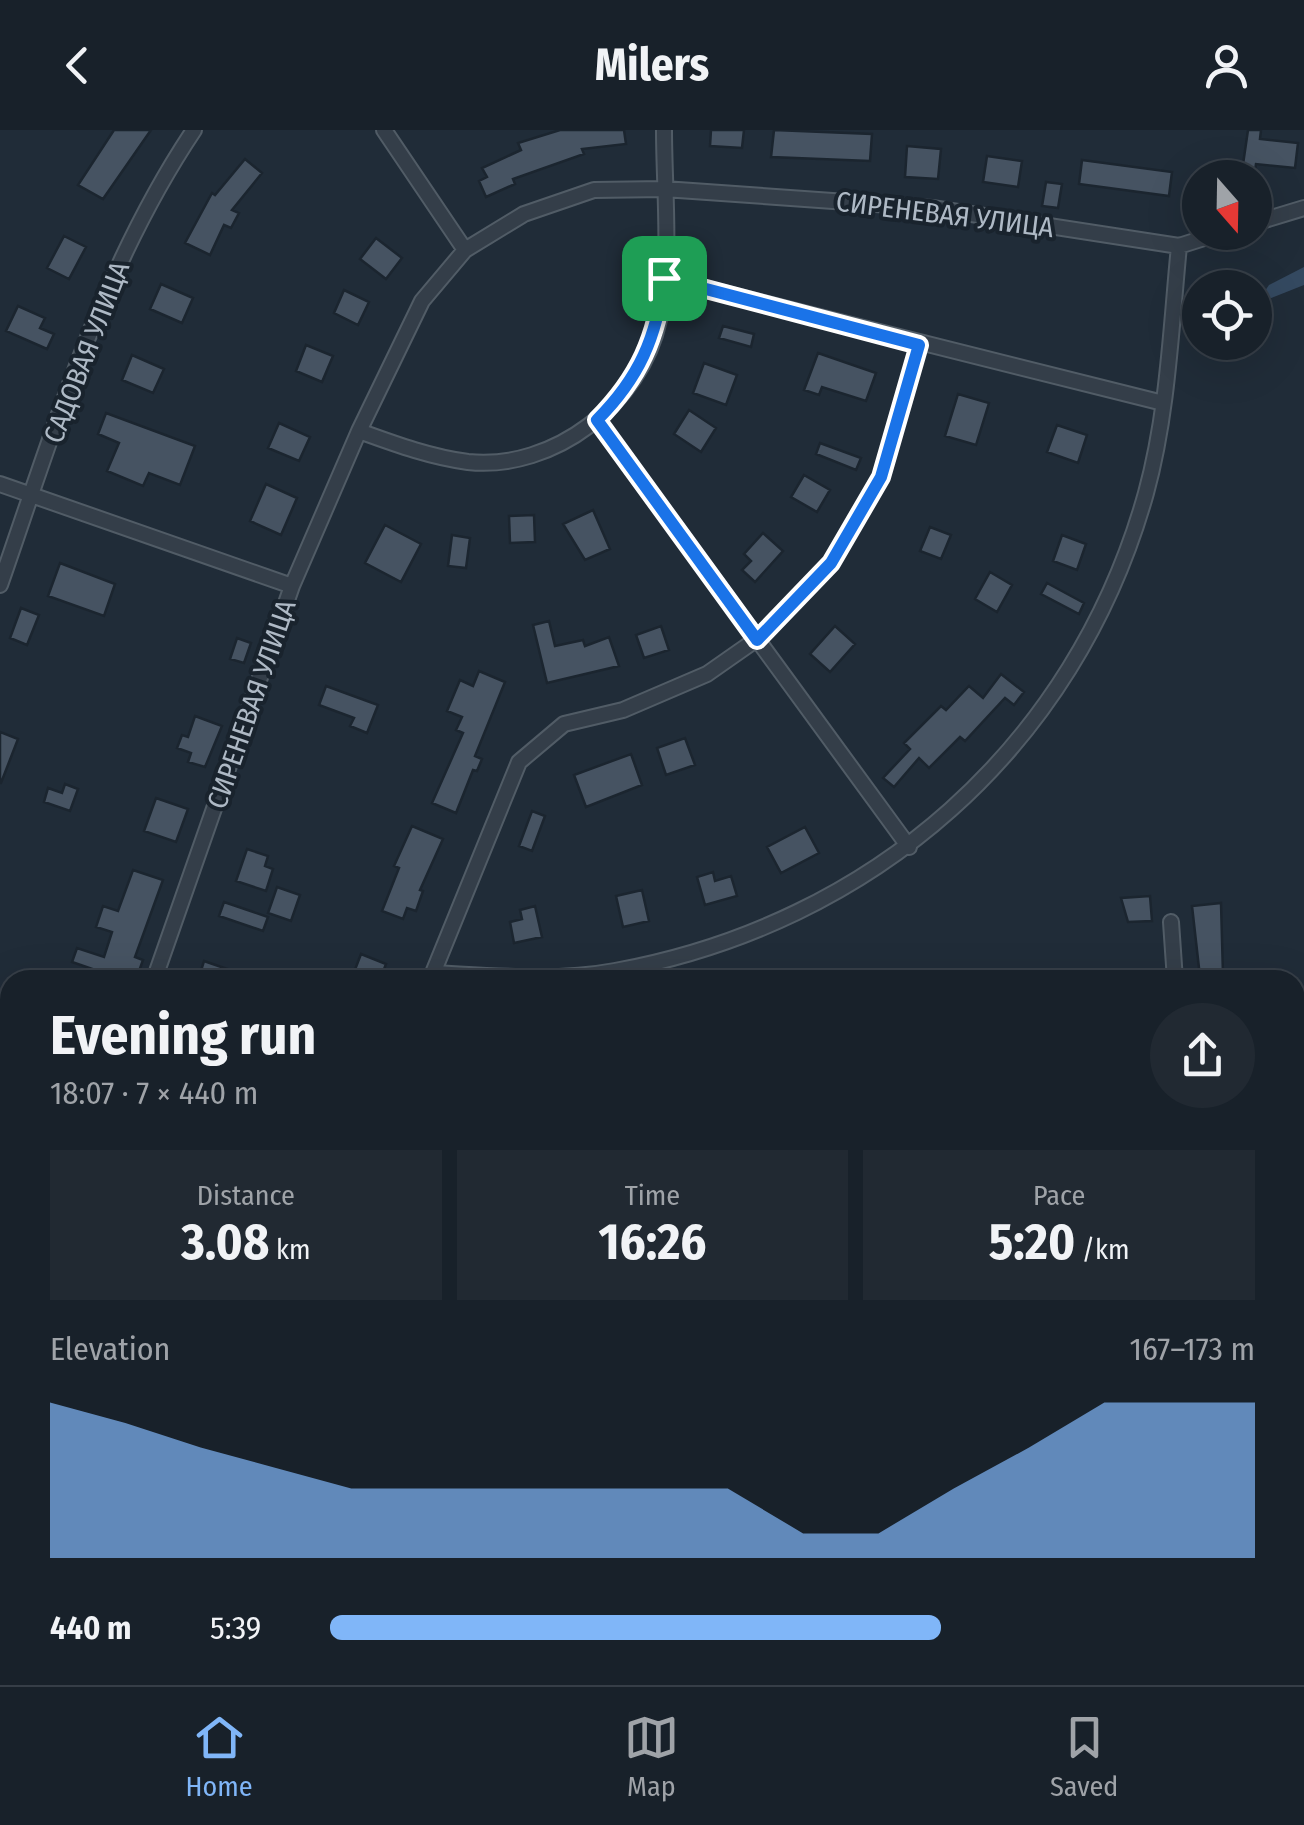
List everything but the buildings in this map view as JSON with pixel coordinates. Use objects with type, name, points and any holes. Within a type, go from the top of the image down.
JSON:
[{"type":"street","name":"САДОВАЯ УЛИЦА","points":[[0,584],[130,240],[160,182],[194,130]]},
{"type":"street","points":[[384,130],[465,250]]},
{"type":"street","points":[[359,431],[424,454],[472,462],[519,458],[567,440],[597,420],[640,368],[659,321],[664,278],[664,130]]},
{"type":"street","name":"СИРЕНЕВАЯ УЛИЦА","points":[[158,970],[292,586],[359,431],[422,301],[465,250],[524,214],[594,190],[664,189],[932,208],[1180,246]]},
{"type":"street","points":[[1272,218],[1304,208]]},
{"type":"street","points":[[620,970],[728,944],[822,903],[909,847],[982,783],[1039,716],[1088,639],[1124,562],[1141,508],[1162,403],[1180,246]]},
{"type":"street","points":[[664,278],[1162,403]]},
{"type":"street","points":[[435,970],[519,762],[564,724],[623,710],[707,674],[757,640],[831,563],[881,477],[919,345]]},
{"type":"street","points":[[597,420],[909,847]]},
{"type":"street","points":[[0,484],[292,586]]},
{"type":"street","points":[[1171,922],[1174,970]]},
{"type":"water","points":[[1304,267],[1304,285],[1272,298],[1272,283]]},
{"type":"route","points":[[664,278],[919,345],[881,477],[831,563],[757,640],[597,420],[622,395],[640,368],[659,321],[664,278]]}]
